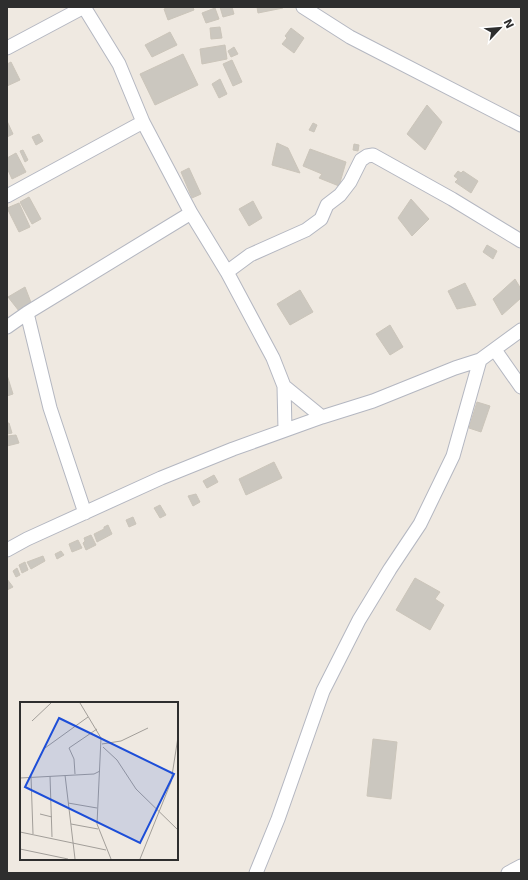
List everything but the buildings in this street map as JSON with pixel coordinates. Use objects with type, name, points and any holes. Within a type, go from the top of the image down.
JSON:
[{"type":"street","points":[[7,48],[84,7],[119,64],[143,122],[191,213],[227,272],[273,358],[284,386],[285,430]]},
{"type":"street","points":[[303,7],[350,37],[521,124]]},
{"type":"street","points":[[7,196],[143,122]]},
{"type":"street","points":[[227,272],[250,255],[306,230],[321,219],[327,205],[340,195],[350,182],[361,160],[367,156],[373,155],[452,199],[521,241]]},
{"type":"street","points":[[7,327],[27,313],[191,213]]},
{"type":"street","points":[[27,313],[50,408],[86,513]]},
{"type":"street","points":[[7,550],[27,539],[161,478],[285,430],[373,401],[455,368],[480,360],[521,330]]},
{"type":"street","points":[[495,350],[521,386]]},
{"type":"street","points":[[256,873],[278,819],[323,691],[359,620],[420,524],[453,456],[480,360]]},
{"type":"street","points":[[284,386],[322,417]]},
{"type":"street","points":[[508,873],[521,866]]}]
